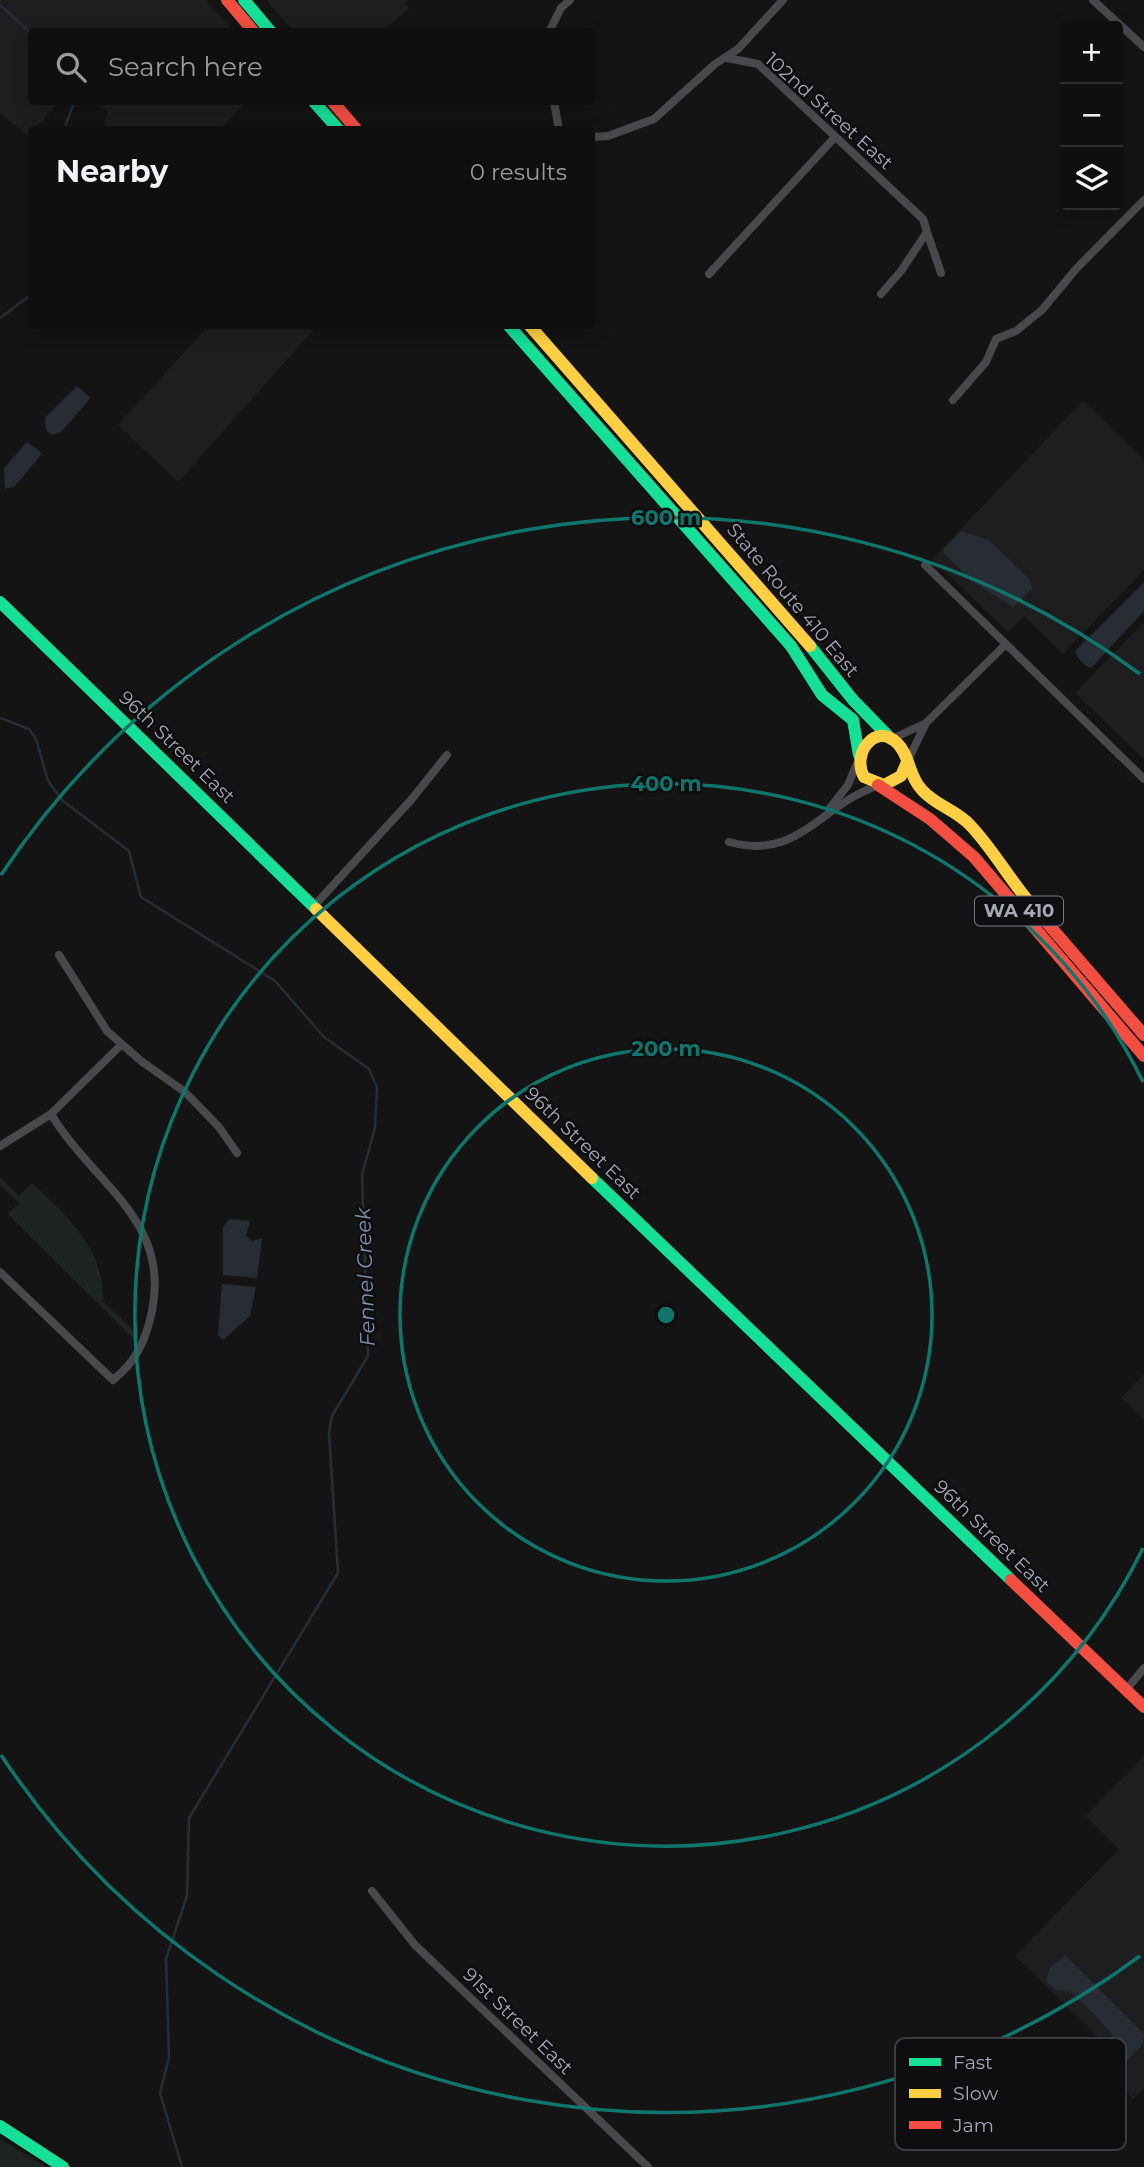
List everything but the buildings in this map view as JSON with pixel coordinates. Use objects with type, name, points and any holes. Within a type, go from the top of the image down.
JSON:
[{"type":"main road","points":[[227,0],[251,28]]},
{"type":"main road","points":[[244,0],[268,28]]},
{"type":"main road","points":[[317,105],[335,126]]},
{"type":"main road","points":[[336,105],[354,126]]},
{"type":"main road","name":"State Route 410 East","points":[[512,329],[776,628],[822,695],[853,720],[859,758]]},
{"type":"main road","name":"State Route 410 East","points":[[533,329],[812,649],[853,700],[891,739]]},
{"type":"main road","name":"96th Street East","points":[[0,602],[1144,1707]]},
{"type":"main road","points":[[859,758],[869,741],[880,737],[891,739]]},
{"type":"main road","name":"WA 410","points":[[891,739],[901,746],[921,791],[946,804],[970,824],[1009,879],[1144,1035]]},
{"type":"main road","name":"WA 410","points":[[859,758],[864,777],[930,818],[974,857],[1144,1056]]},
{"type":"main road","points":[[877,785],[896,781],[904,773],[906,762]]},
{"type":"main road","points":[[0,2126],[62,2167]]},
{"type":"street","points":[[551,28],[561,8],[570,0]]},
{"type":"street","points":[[595,137],[608,136],[654,119],[715,64],[727,58],[783,0]]},
{"type":"street","points":[[1097,1],[1144,47]]},
{"type":"street","name":"102nd Street East","points":[[727,58],[758,64],[923,219],[927,232]]},
{"type":"street","points":[[555,105],[558,126]]},
{"type":"street","points":[[709,274],[835,137]]},
{"type":"street","points":[[954,400],[986,362],[996,340],[1016,331],[1042,310],[1076,268],[1144,200]]},
{"type":"street","points":[[927,232],[940,273]]},
{"type":"street","points":[[881,294],[901,271],[927,232]]},
{"type":"street","points":[[925,565],[1144,779]]},
{"type":"street","points":[[906,762],[926,723],[1006,644]]},
{"type":"street","points":[[891,739],[926,723]]},
{"type":"street","points":[[313,907],[411,800],[447,755]]},
{"type":"street","points":[[820,820],[848,785],[859,758]]},
{"type":"street","points":[[729,842],[756,846],[776,844],[795,837],[850,798],[877,785]]},
{"type":"street","points":[[59,955],[89,1007],[121,1045],[185,1092],[211,1117],[237,1153]]},
{"type":"street","points":[[0,1146],[51,1114],[121,1045]]},
{"type":"street","points":[[0,1272],[113,1380],[126,1369],[140,1350],[150,1322],[156,1284],[145,1236],[128,1207],[75,1151],[51,1114]]},
{"type":"street","points":[[1126,1690],[1144,1668]]},
{"type":"street","name":"91st Street East","points":[[372,1891],[415,1945],[648,2167]]},
{"type":"shaded area","points":[[0,0],[206,0],[230,28],[28,28],[28,105],[56,105],[38,126],[28,126],[28,136],[0,113]]},
{"type":"shaded area","points":[[266,0],[408,0],[405,3],[409,8],[386,28],[290,28]]},
{"type":"shaded area","points":[[99,105],[243,105],[223,126],[105,126],[108,112]]},
{"type":"shaded area","points":[[205,329],[314,329],[178,482],[118,425]]},
{"type":"shaded area","points":[[77,386],[90,397],[88,401],[62,431],[52,435],[46,430],[45,418]]},
{"type":"shaded area","points":[[1083,401],[1144,459],[1144,570],[1063,654],[1024,616],[1008,632],[932,559]]},
{"type":"shaded area","points":[[27,442],[41,452],[40,456],[15,486],[5,489],[4,468]]},
{"type":"shaded area","points":[[961,531],[989,540],[1030,580],[1032,589],[1013,607],[971,580],[944,553],[943,550]]},
{"type":"shaded area","points":[[1144,582],[1144,611],[1091,668],[1086,665],[1078,658],[1076,650]]},
{"type":"shaded area","points":[[1144,622],[1144,759],[1075,693]]},
{"type":"shaded area","points":[[0,1177],[19,1196],[32,1183],[70,1221],[91,1250],[98,1265],[103,1301],[135,1332],[134,1339],[8,1214],[19,1203],[0,1185]]},
{"type":"shaded area","points":[[230,1219],[250,1221],[246,1236],[252,1241],[262,1238],[257,1278],[223,1275],[223,1227]]},
{"type":"shaded area","points":[[222,1284],[256,1287],[250,1316],[223,1340],[218,1335]]},
{"type":"shaded area","points":[[1144,1374],[1144,1419],[1121,1398]]},
{"type":"shaded area","points":[[1144,1756],[1144,2088],[1132,2100],[1126,2088],[1126,2038],[1099,2038],[1015,1956],[1119,1849],[1086,1816]]},
{"type":"shaded area","points":[[1065,1955],[1144,2034],[1143,2044],[1126,2062],[1126,2038],[1113,2038],[1096,2016],[1071,1992],[1055,1990],[1046,1981],[1050,1968]]},
{"type":"shaded area","points":[[0,2139],[47,2167],[0,2167]]},
{"type":"waterway","name":"Fennel Creek","points":[[0,5],[28,30]]},
{"type":"waterway","name":"Fennel Creek","points":[[65,126],[73,105]]},
{"type":"waterway","name":"Fennel Creek","points":[[0,318],[28,297]]},
{"type":"waterway","name":"Fennel Creek","points":[[0,718],[29,729],[36,739],[48,781],[63,801],[129,851],[141,897],[275,981],[324,1037],[369,1069],[377,1087],[375,1128],[362,1175],[368,1356],[332,1416],[329,1433],[338,1573],[189,1818],[187,1896],[166,1959],[169,2057],[160,2093],[182,2167]]},
{"type":"traffic: fast","points":[[244,0],[268,28]]},
{"type":"traffic: fast","points":[[317,105],[335,126]]},
{"type":"traffic: fast","points":[[512,329],[791,646],[822,695],[853,720],[859,755]]},
{"type":"traffic: fast","points":[[0,602],[316,909]]},
{"type":"traffic: fast","points":[[810,646],[853,700],[891,739]]},
{"type":"traffic: fast","points":[[592,1178],[1011,1580]]},
{"type":"traffic: fast","points":[[0,2126],[63,2167]]},
{"type":"traffic: slow","points":[[533,329],[810,646]]},
{"type":"traffic: slow","points":[[907,762],[901,776],[884,785],[864,777],[861,768],[863,750],[874,738],[889,737],[897,743],[922,790],[970,825],[1029,902]]},
{"type":"traffic: slow","points":[[316,909],[592,1178]]},
{"type":"traffic: jam","points":[[227,0],[251,28]]},
{"type":"traffic: jam","points":[[336,105],[354,126]]},
{"type":"traffic: jam","points":[[878,785],[930,819],[974,857],[1144,1056]]},
{"type":"traffic: jam","points":[[1029,902],[1144,1035]]},
{"type":"traffic: jam","points":[[1011,1580],[1144,1707]]}]
